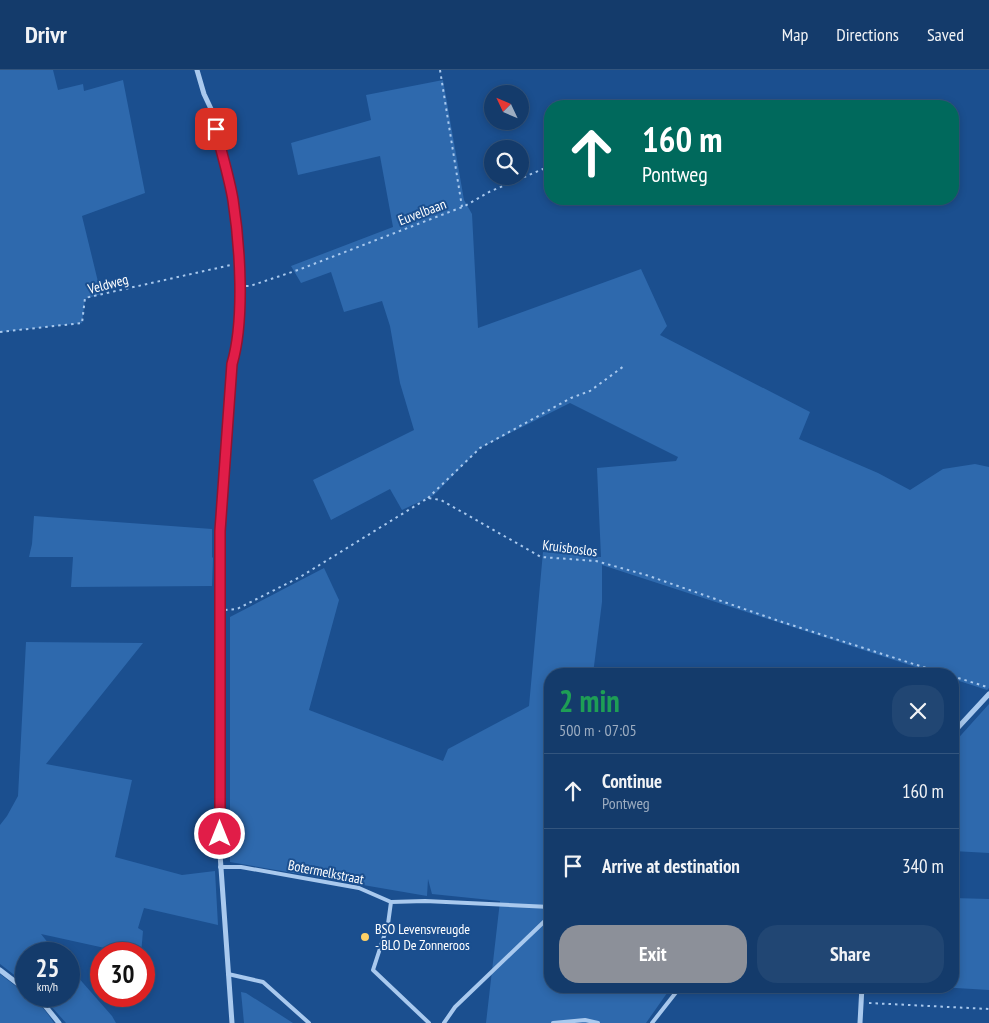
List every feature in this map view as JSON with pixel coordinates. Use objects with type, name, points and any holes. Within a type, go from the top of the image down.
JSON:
[{"type":"street","points":[[197,70],[204,94],[212,111],[233,200],[240,286],[236,347],[232,364],[225,448],[220,531],[220,867],[232,1023]]},
{"type":"street","points":[[959,726],[989,694]]},
{"type":"street","points":[[0,970],[15,982]]},
{"type":"street","points":[[860,1023],[862,993]]},
{"type":"street","points":[[46,1007],[59,1023]]},
{"type":"lane","name":"Botermelkstraat","points":[[220,867],[241,868],[359,888],[390,902],[425,901],[544,907]]},
{"type":"lane","points":[[390,902],[388,924],[373,970],[429,1023]]},
{"type":"lane","points":[[444,1023],[455,1007],[544,922]]},
{"type":"lane","points":[[228,974],[263,982],[309,1023]]},
{"type":"lane","points":[[652,1023],[676,993]]},
{"type":"lane","points":[[553,1023],[585,1020],[598,1023]]},
{"type":"path","points":[[440,70],[462,207]]},
{"type":"path","name":"Euvelbaan","points":[[240,286],[250,286],[298,270],[462,207],[489,192],[544,169]]},
{"type":"path","name":"Veldweg","points":[[0,332],[82,323],[85,298],[238,263]]},
{"type":"path","points":[[220,610],[237,609],[300,577],[428,498],[480,448],[571,398],[590,391],[624,366]]},
{"type":"path","name":"Kruisboslos","points":[[428,498],[441,500],[541,557],[596,561],[646,575],[782,622],[926,668]]},
{"type":"path","points":[[959,678],[989,688]]},
{"type":"path","points":[[861,1002],[989,1009]]},
{"type":"shaded area","points":[[0,70],[53,70],[58,90],[83,84],[84,91],[123,80],[145,193],[82,216],[101,294],[85,299],[82,323],[0,332]]},
{"type":"shaded area","points":[[443,80],[464,200],[472,214],[478,328],[641,269],[667,326],[660,335],[810,412],[799,439],[878,473],[910,490],[943,469],[975,464],[989,467],[989,688],[987,690],[959,681],[959,668],[919,668],[602,565],[602,602],[594,668],[544,668],[544,993],[667,993],[646,1023],[486,1023],[500,901],[432,894],[428,879],[427,896],[230,862],[230,617],[324,568],[339,600],[309,710],[443,761],[448,749],[529,706],[543,552],[601,557],[597,468],[676,461],[678,457],[570,403],[480,448],[434,495],[402,510],[390,489],[331,520],[313,480],[414,430],[400,383],[390,326],[382,301],[344,312],[331,272],[301,283],[291,266],[393,227],[380,156],[298,175],[291,143],[371,120],[366,95]]},
{"type":"shaded area","points":[[34,516],[212,529],[212,586],[71,587],[73,557],[29,557]]},
{"type":"shaded area","points":[[26,642],[143,643],[46,764],[132,780],[115,857],[182,875],[215,871],[218,925],[144,908],[138,928],[143,931],[142,942],[90,942],[90,945],[41,934],[47,942],[15,942],[15,976],[0,964],[0,825],[18,796]]},
{"type":"shaded area","points":[[989,704],[989,853],[959,851],[959,737]]},
{"type":"shaded area","points":[[959,898],[989,899],[989,990],[959,988]]},
{"type":"shaded area","points":[[0,974],[15,986],[15,1007],[42,1007],[54,1023],[0,1023]]},
{"type":"shaded area","points":[[80,980],[90,991],[90,1007],[104,1007],[116,1023],[66,1023],[52,1007],[80,1007]]},
{"type":"shaded area","points":[[241,992],[246,993],[293,1023],[244,1023]]},
{"type":"place","name":"BSO Levensvreugde - BLO De Zonneroos","points":[[365,937]]},
{"type":"route","points":[[216,129],[233,200],[240,291],[236,347],[230,382],[220,531],[220,834]]}]
